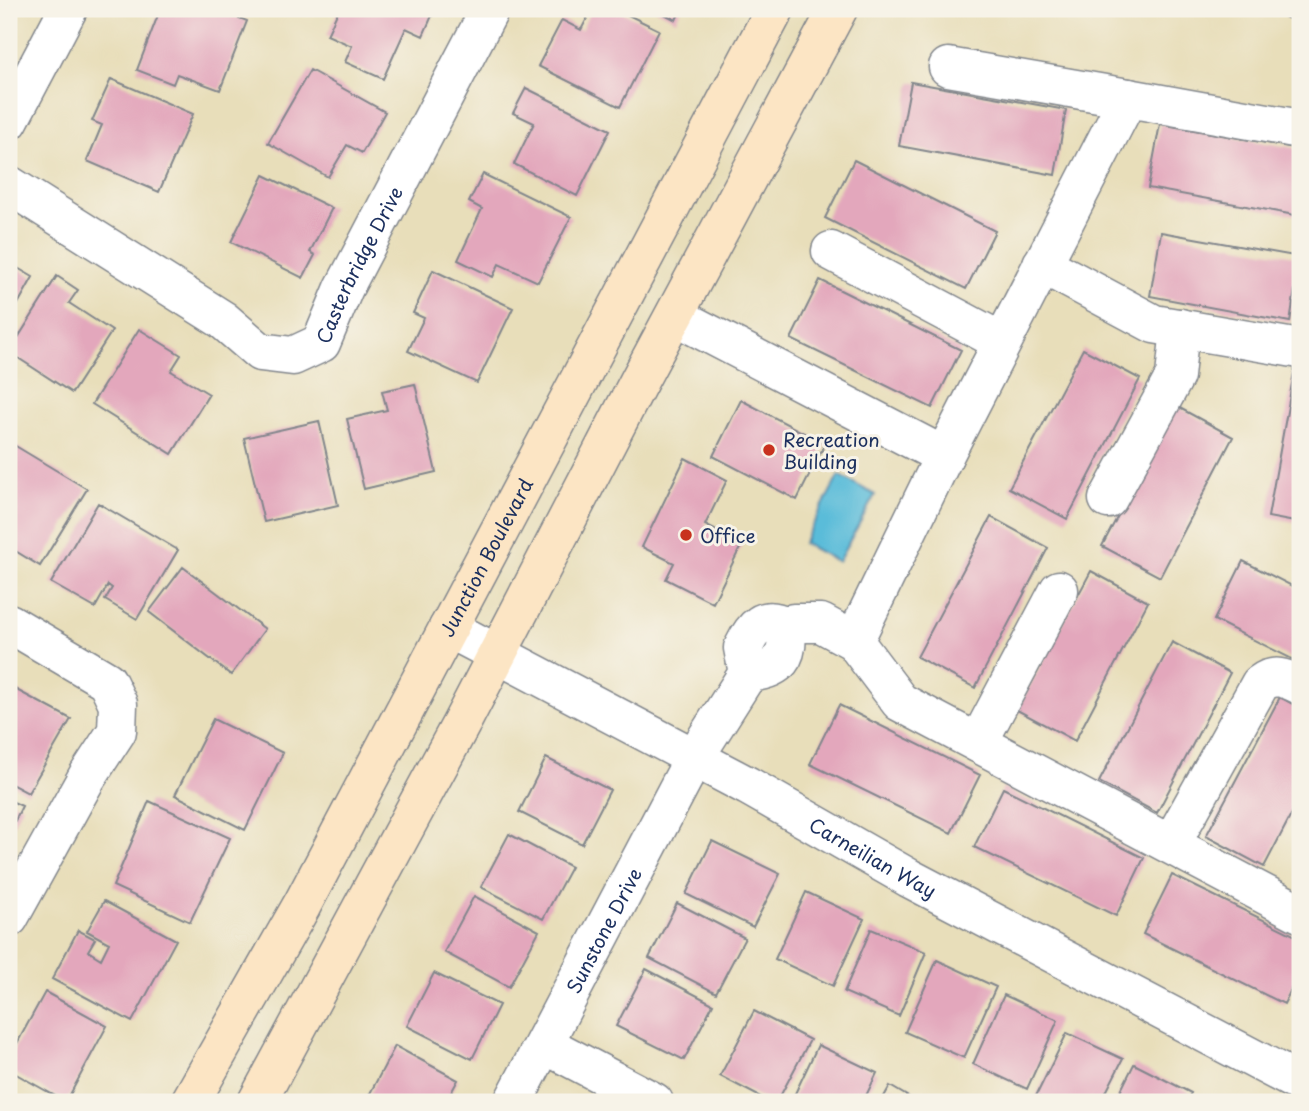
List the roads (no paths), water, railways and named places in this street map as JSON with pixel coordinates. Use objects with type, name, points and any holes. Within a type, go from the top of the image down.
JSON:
[{"type":"main road","name":"Junction Boulevard","points":[[190,1102],[302,905],[775,9]]},
{"type":"main road","points":[[257,1102],[838,9]]},
{"type":"street","points":[[9,121],[68,9]]},
{"type":"street","name":"Casterbridge Drive","points":[[9,185],[223,320],[260,352],[293,356],[321,343],[344,288],[490,9]]},
{"type":"street","points":[[948,67],[1300,129]]},
{"type":"street","points":[[1128,98],[944,456],[854,641],[900,702],[1300,913]]},
{"type":"street","points":[[831,251],[1002,342]]},
{"type":"street","points":[[1042,264],[1154,324],[1300,349]]},
{"type":"street","points":[[674,316],[944,456]]},
{"type":"street","points":[[1108,499],[1174,376],[1180,328]]},
{"type":"street","points":[[978,743],[1059,590]]},
{"type":"street","name":"Sunstone Drive","points":[[513,1102],[694,758],[748,673],[743,648],[755,628],[775,621],[786,626],[793,623],[821,623],[854,641]]},
{"type":"street","points":[[9,624],[107,681],[118,704],[117,732],[87,777],[9,918]]},
{"type":"street","name":"Carneilian Way","points":[[448,628],[694,758],[909,878],[1300,1083]]},
{"type":"street","points":[[1171,844],[1260,684],[1268,678],[1283,677],[1300,685]]},
{"type":"street","points":[[544,1044],[654,1102]]},
{"type":"lane","points":[[1291,9],[1300,10]]},
{"type":"water","points":[[839,475],[875,495],[838,562],[803,543]]},
{"type":"place","name":"Recreation Building","points":[[769,450]]},
{"type":"place","name":"Office","points":[[686,535]]}]
